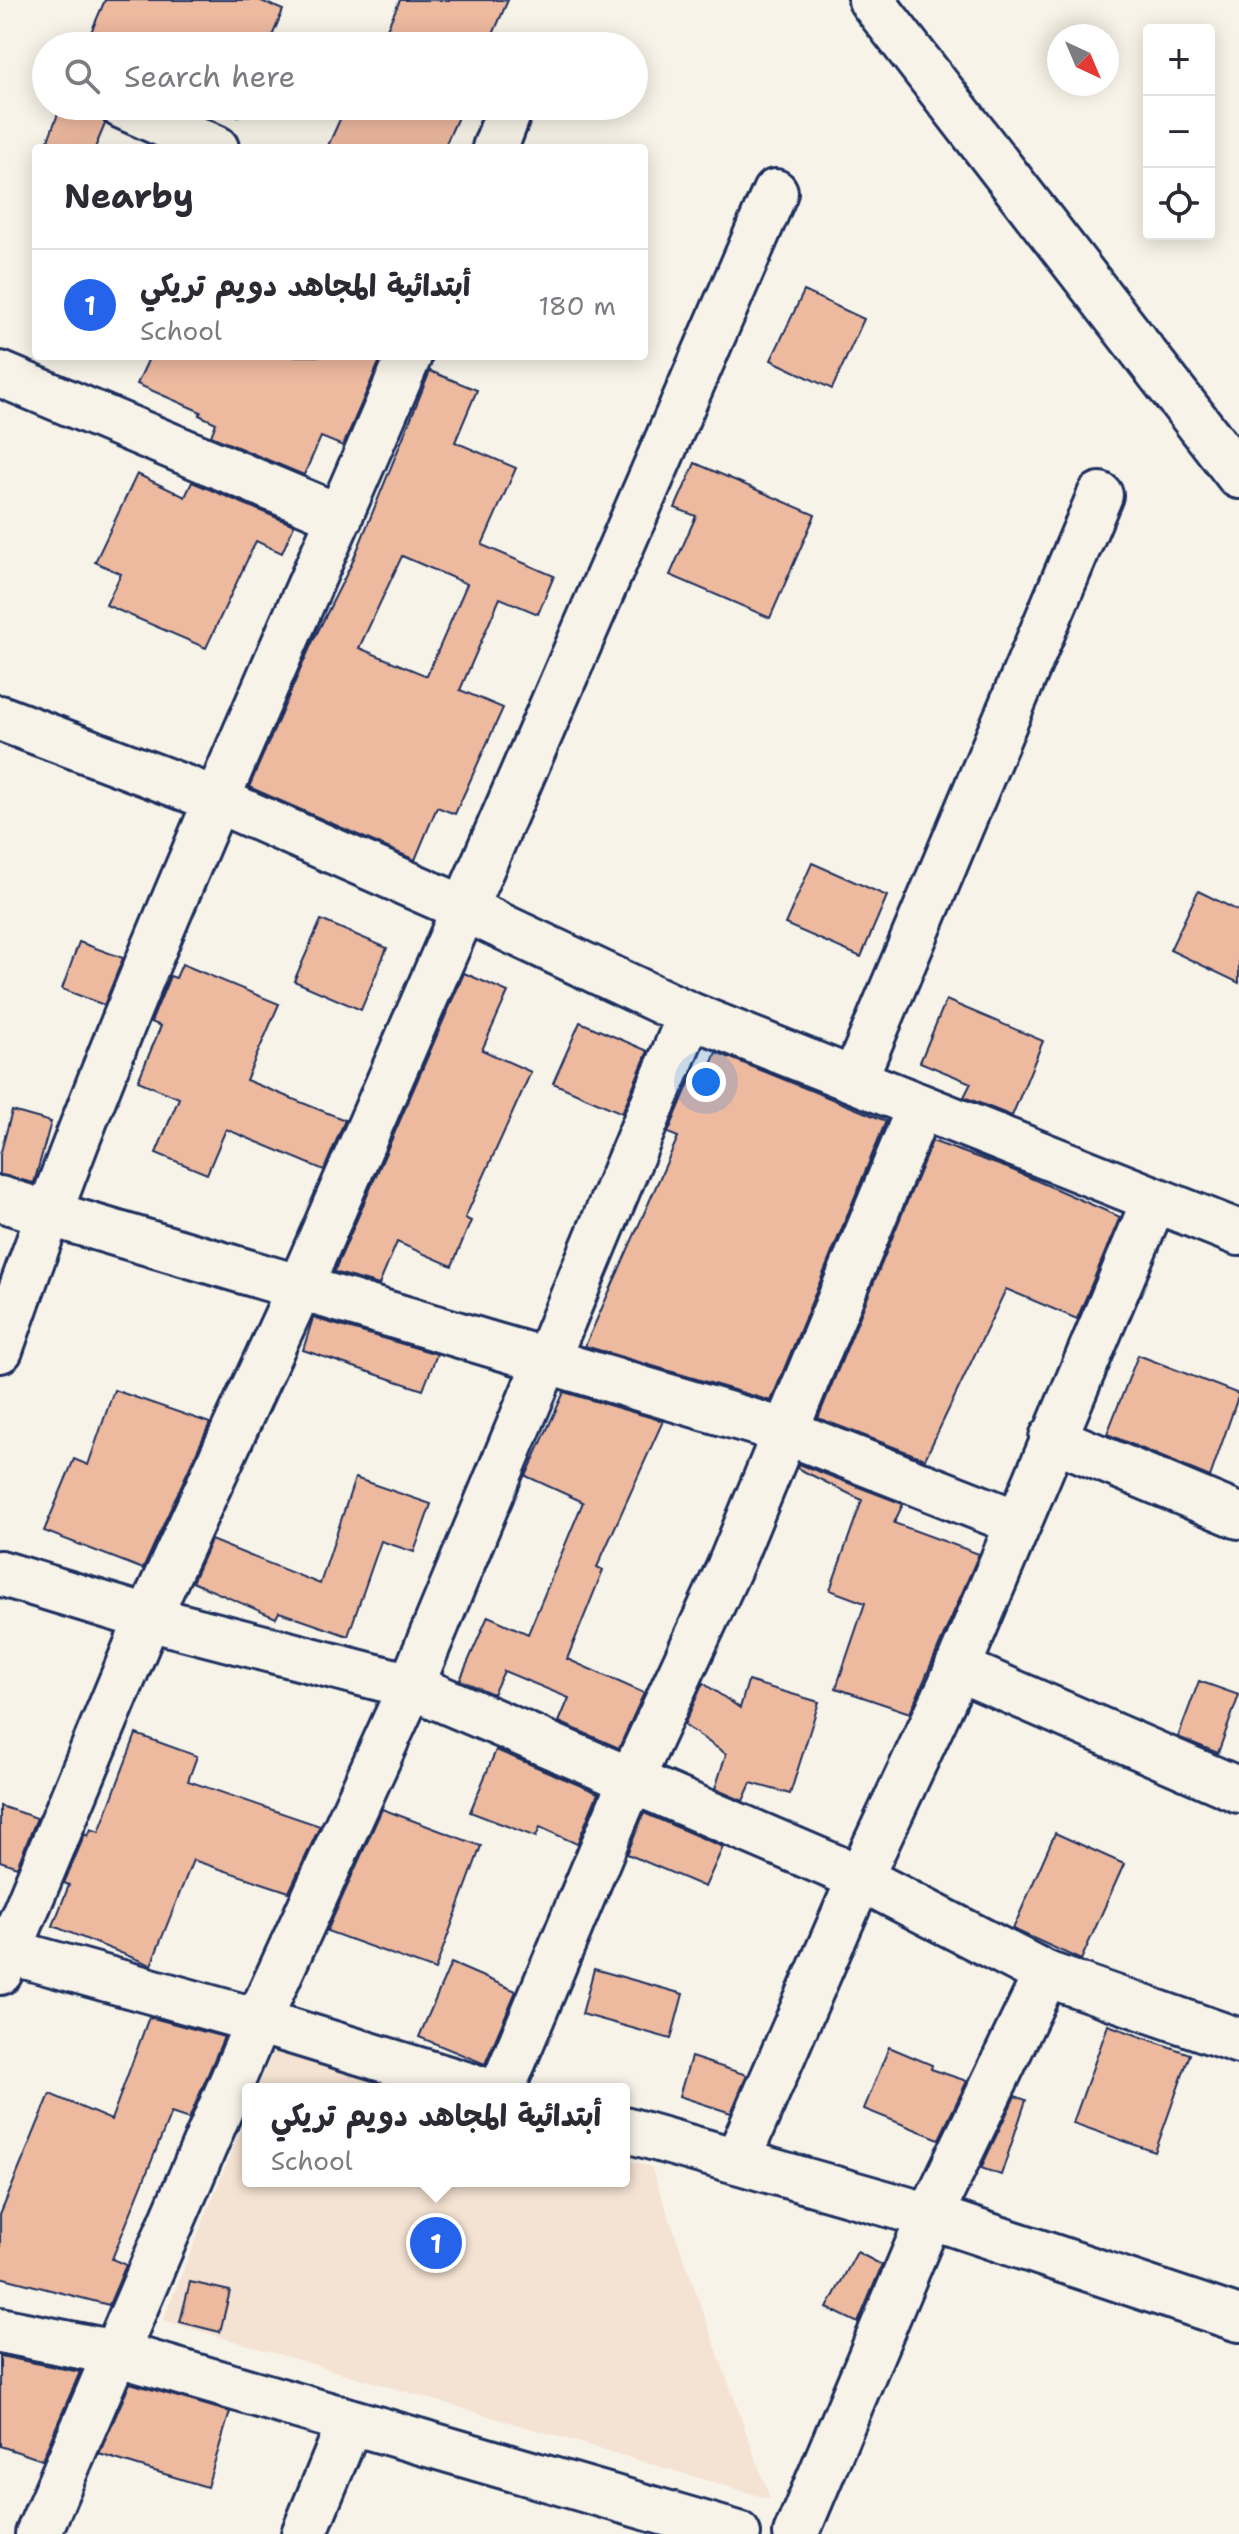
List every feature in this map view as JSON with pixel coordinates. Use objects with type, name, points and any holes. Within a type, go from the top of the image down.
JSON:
[{"type":"street","points":[[871,0],[1239,476]]},
{"type":"street","points":[[153,120],[207,144]]},
{"type":"street","points":[[497,144],[506,120]]},
{"type":"street","points":[[461,2083],[258,2021],[3,1958],[148,1618],[300,1287],[775,192]]},
{"type":"street","points":[[0,1350],[48,1212],[217,800],[407,360]]},
{"type":"street","points":[[0,374],[340,517]]},
{"type":"street","points":[[855,1078],[1100,495]]},
{"type":"street","points":[[0,718],[217,800],[465,909],[690,1015],[1239,1233]]},
{"type":"street","points":[[38,2534],[258,2021],[411,1686],[690,1015]]},
{"type":"street","points":[[505,2083],[632,1778],[729,1568],[919,1108]]},
{"type":"street","points":[[0,1199],[547,1358],[784,1431],[1016,1522]]},
{"type":"street","points":[[737,2161],[860,1878],[957,1668],[1154,1201]]},
{"type":"street","points":[[1052,1438],[1239,1516]]},
{"type":"street","points":[[0,1573],[148,1618],[411,1686],[860,1878],[1046,1974],[1239,2041]]},
{"type":"street","points":[[957,1668],[1239,1790]]},
{"type":"street","points":[[796,2534],[930,2216],[1046,1974]]},
{"type":"street","points":[[630,2131],[930,2216],[1239,2319]]},
{"type":"street","points":[[0,2330],[115,2353],[738,2534]]},
{"type":"street","points":[[304,2534],[350,2422]]},
{"type":"shaded area","points":[[276,2044],[396,2083],[260,2083]]},
{"type":"shaded area","points":[[242,2127],[242,2187],[630,2187],[630,2160],[651,2167],[770,2499],[163,2320]]},
{"type":"building","points":[[105,0],[259,0],[283,10],[274,32],[91,32]]},
{"type":"building","points":[[400,0],[508,0],[494,32],[385,32]]},
{"type":"building","points":[[56,120],[103,120],[105,124],[97,144],[47,144]]},
{"type":"building","points":[[340,120],[457,120],[446,144],[329,144]]},
{"type":"building","points":[[804,291],[864,319],[832,389],[771,360]]},
{"type":"building","points":[[148,360],[380,360],[343,446],[321,437],[304,475],[211,436],[216,423],[199,415],[201,412],[137,384]]},
{"type":"building","points":[[430,371],[477,390],[455,442],[516,468],[482,545],[554,576],[538,614],[500,598],[460,690],[503,708],[455,814],[437,807],[415,860],[249,787],[311,645],[352,563]],"holes":[[[402,556],[467,584],[427,676],[359,648]]]},
{"type":"building","points":[[695,463],[815,515],[770,618],[670,575],[696,516],[675,508]]},
{"type":"building","points":[[137,474],[185,497],[192,482],[294,525],[282,553],[256,541],[206,648],[106,605],[121,574],[95,562]]},
{"type":"building","points":[[812,863],[887,896],[861,957],[785,924]]},
{"type":"building","points":[[1198,891],[1239,911],[1239,983],[1170,950]]},
{"type":"building","points":[[321,920],[387,948],[361,1010],[294,981]]},
{"type":"building","points":[[79,942],[123,958],[104,1005],[62,989]]},
{"type":"building","points":[[182,964],[279,1004],[246,1080],[345,1120],[324,1170],[226,1129],[207,1174],[156,1153],[179,1098],[138,1081],[161,1026],[151,1022],[170,976],[176,978]]},
{"type":"building","points":[[464,973],[508,992],[482,1050],[531,1072],[465,1218],[471,1221],[452,1266],[397,1242],[379,1285],[334,1272]]},
{"type":"building","points":[[946,1000],[1043,1041],[1012,1116],[964,1097],[971,1083],[920,1062]]},
{"type":"building","points":[[580,1022],[648,1051],[622,1113],[553,1083]]},
{"type":"building","points":[[716,1052],[886,1121],[771,1401],[585,1346],[678,1137],[668,1133],[694,1071],[706,1077]]},
{"type":"building","points":[[12,1111],[51,1122],[34,1183],[0,1175],[0,1155]]},
{"type":"building","points":[[932,1141],[1010,1169],[1120,1217],[1077,1319],[1006,1289],[925,1459],[818,1418]]},
{"type":"building","points":[[313,1318],[437,1354],[423,1390],[303,1350]]},
{"type":"building","points":[[1138,1355],[1239,1394],[1210,1477],[1107,1434]]},
{"type":"building","points":[[114,1390],[210,1423],[143,1569],[44,1531],[74,1459],[88,1465]]},
{"type":"building","points":[[564,1392],[663,1421],[597,1567],[603,1570],[567,1659],[644,1693],[619,1748],[559,1722],[569,1698],[504,1671],[493,1694],[460,1680],[488,1616],[528,1634],[583,1502],[526,1476]]},
{"type":"building","points":[[799,1464],[903,1504],[894,1523],[979,1554],[910,1713],[836,1688],[865,1603],[830,1590],[862,1500],[797,1468]]},
{"type":"building","points":[[355,1478],[431,1504],[414,1552],[381,1541],[348,1636],[279,1612],[276,1618],[192,1582],[211,1540],[320,1584]]},
{"type":"building","points":[[748,1681],[819,1702],[790,1794],[751,1783],[743,1801],[715,1789],[726,1754],[684,1725],[703,1683],[740,1708]]},
{"type":"building","points":[[1199,1681],[1239,1695],[1218,1753],[1178,1737]]},
{"type":"building","points":[[136,1734],[197,1756],[188,1781],[320,1826],[289,1892],[193,1860],[151,1965],[53,1926],[69,1885],[64,1883],[85,1834],[88,1836],[91,1829],[99,1832]]},
{"type":"building","points":[[496,1750],[598,1793],[577,1844],[540,1827],[536,1837],[470,1812]]},
{"type":"building","points":[[0,1806],[37,1818],[17,1867],[0,1861]]},
{"type":"building","points":[[382,1809],[481,1846],[435,1970],[327,1931]]},
{"type":"building","points":[[644,1813],[723,1847],[705,1887],[627,1854]]},
{"type":"building","points":[[1055,1833],[1124,1864],[1081,1960],[1013,1929]]},
{"type":"building","points":[[451,1963],[516,1991],[485,2064],[419,2037]]},
{"type":"building","points":[[594,1969],[683,1994],[671,2039],[582,2014]]},
{"type":"building","points":[[149,2017],[224,2037],[189,2119],[171,2113],[112,2259],[126,2265],[109,2305],[0,2277],[0,2215],[50,2094],[111,2120]]},
{"type":"building","points":[[1108,2025],[1190,2054],[1155,2152],[1073,2123]]},
{"type":"building","points":[[889,2047],[932,2065],[931,2069],[967,2081],[939,2139],[864,2109]]},
{"type":"building","points":[[691,2057],[747,2075],[731,2113],[679,2096]]},
{"type":"building","points":[[1015,2096],[1026,2100],[1001,2175],[981,2168]]},
{"type":"building","points":[[857,2252],[882,2265],[858,2323],[827,2308]]},
{"type":"building","points":[[190,2282],[230,2291],[220,2332],[180,2322]]},
{"type":"building","points":[[0,2356],[80,2372],[42,2460],[0,2446]]},
{"type":"building","points":[[130,2383],[230,2412],[207,2487],[99,2454]]},
{"type":"place","name":"أبتدائية المجاهد دويم تريكي","points":[[436,2243]]}]
